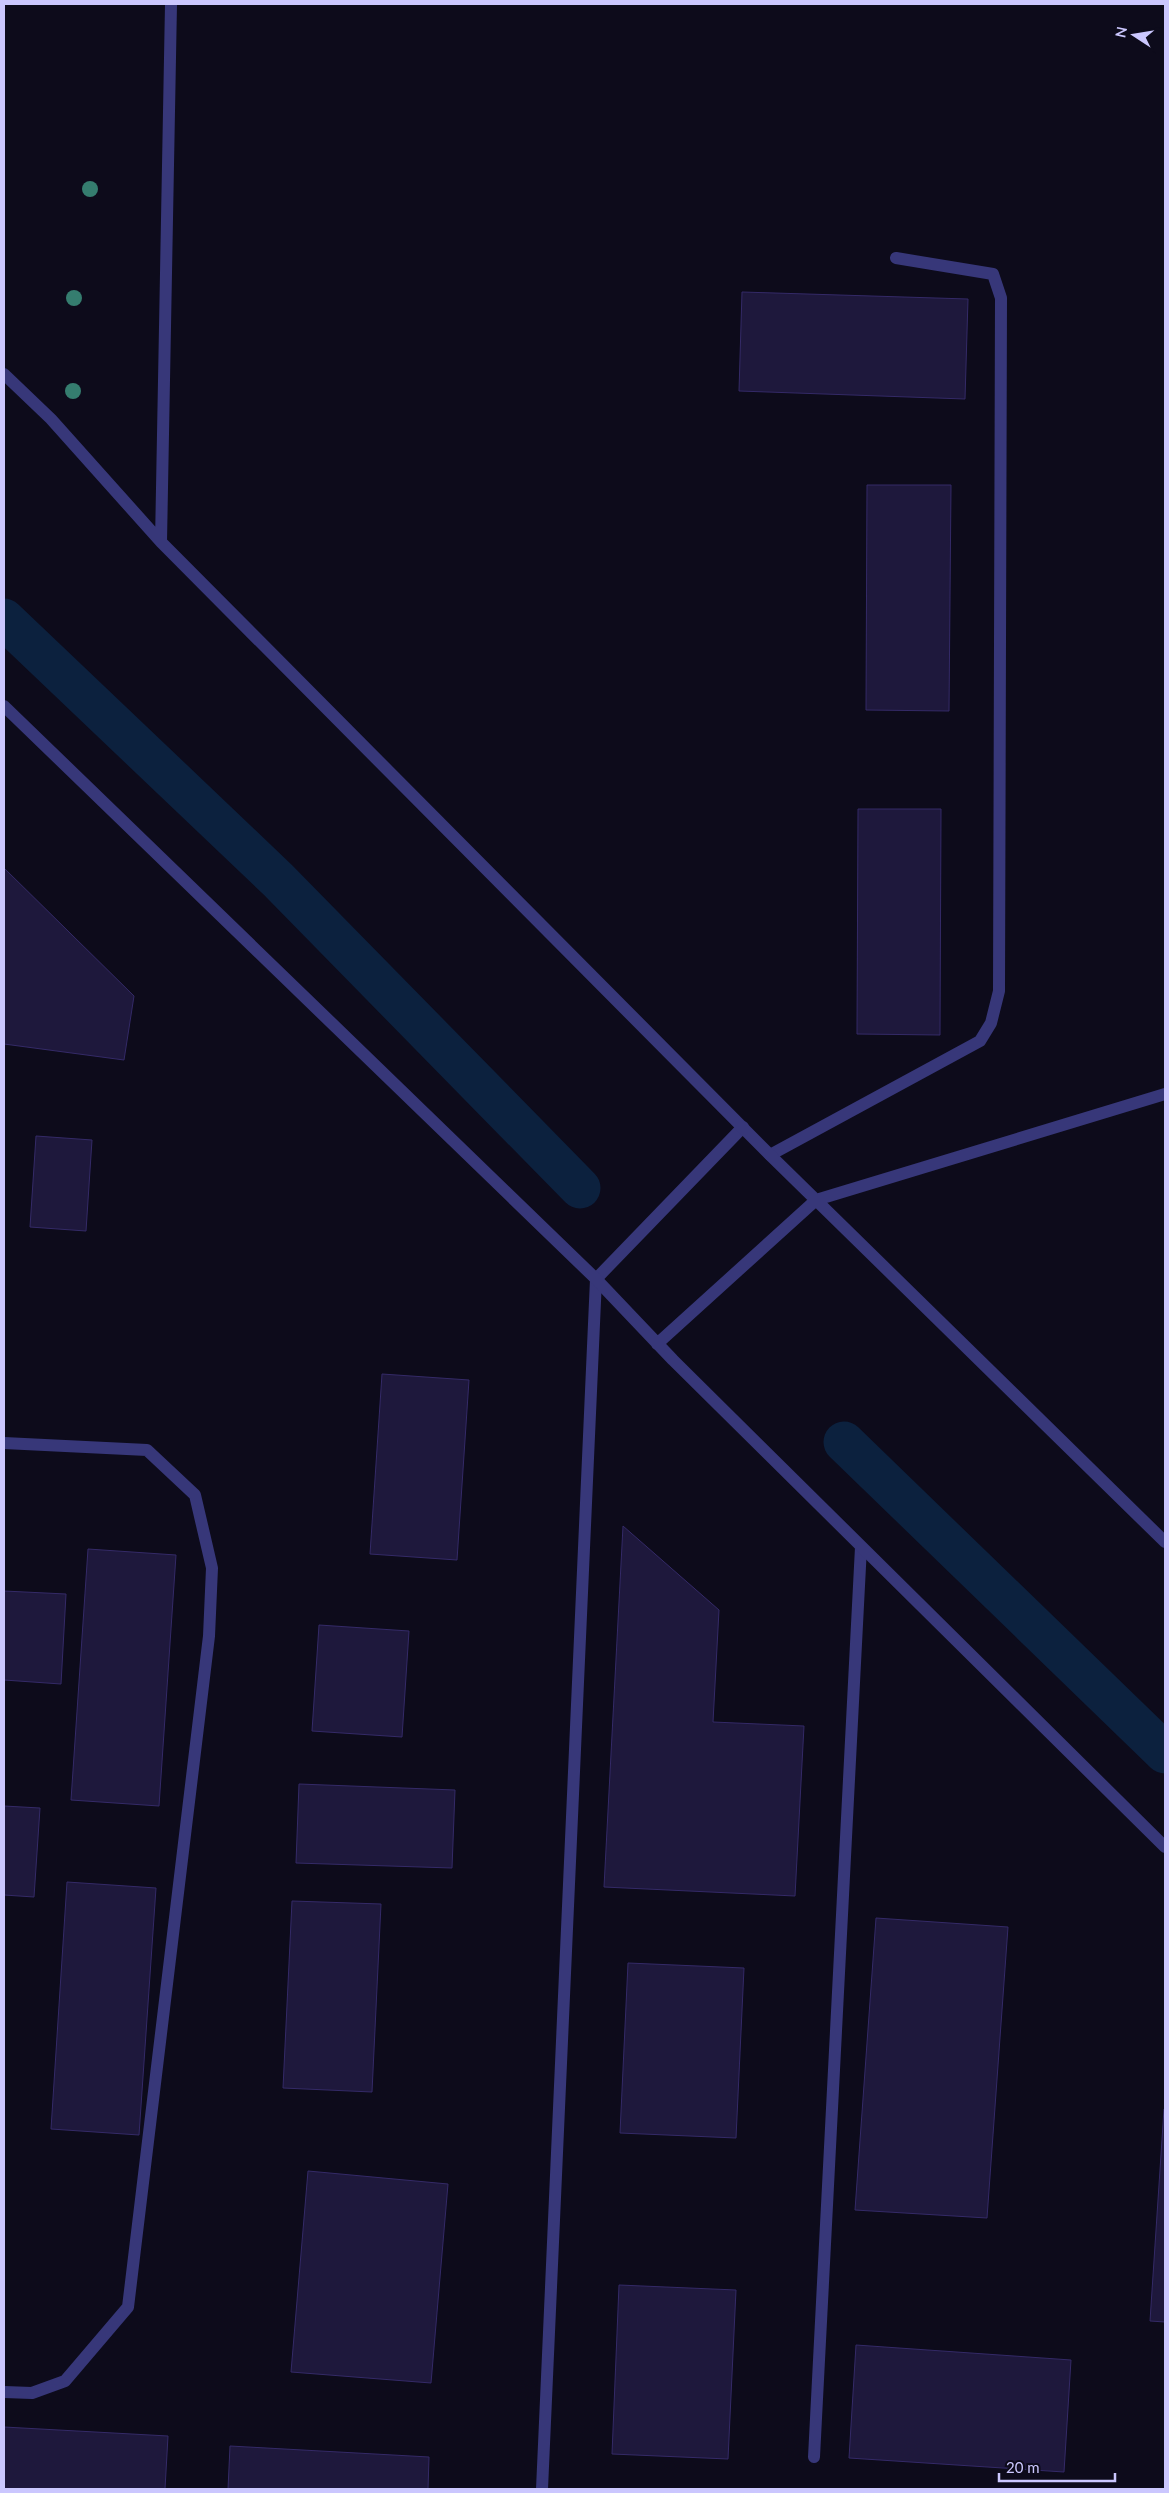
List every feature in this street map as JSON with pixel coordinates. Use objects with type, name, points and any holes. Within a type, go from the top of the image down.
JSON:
[{"type":"street","points":[[161,542],[171,4]]},
{"type":"street","points":[[770,1155],[980,1041],[990,1023],[999,991],[1001,298],[993,274],[896,258]]},
{"type":"street","points":[[4,374],[51,419],[161,542],[770,1155],[1165,1542]]},
{"type":"street","points":[[4,706],[596,1279],[657,1344],[1165,1847]]},
{"type":"street","points":[[657,1344],[816,1200],[1165,1094]]},
{"type":"street","points":[[542,2489],[596,1279],[743,1127]]},
{"type":"street","points":[[4,1443],[147,1450],[195,1495],[212,1568],[209,1636],[128,2307],[65,2381],[32,2394],[4,2392]]},
{"type":"street","points":[[814,2457],[861,1547]]},
{"type":"building","points":[[742,292],[968,299],[965,399],[739,391]]},
{"type":"building","points":[[867,485],[951,485],[949,711],[866,710]]},
{"type":"building","points":[[858,809],[941,809],[940,1035],[857,1034]]},
{"type":"building","points":[[4,868],[134,996],[124,1060],[4,1044]]},
{"type":"building","points":[[36,1136],[92,1140],[86,1231],[30,1227]]},
{"type":"building","points":[[382,1374],[469,1380],[457,1560],[370,1554]]},
{"type":"building","points":[[623,1526],[719,1610],[713,1722],[804,1726],[795,1896],[604,1887]]},
{"type":"building","points":[[88,1549],[176,1555],[159,1806],[71,1800]]},
{"type":"building","points":[[4,1591],[66,1594],[61,1684],[4,1680]]},
{"type":"building","points":[[319,1625],[409,1631],[402,1737],[312,1731]]},
{"type":"building","points":[[299,1784],[455,1790],[452,1868],[296,1863]]},
{"type":"building","points":[[4,1806],[40,1808],[34,1897],[4,1895]]},
{"type":"building","points":[[67,1882],[156,1888],[139,2135],[51,2129]]},
{"type":"building","points":[[292,1901],[381,1904],[372,2092],[283,2088]]},
{"type":"building","points":[[876,1918],[1008,1927],[987,2218],[855,2210]]},
{"type":"building","points":[[628,1963],[744,1968],[736,2138],[620,2133]]},
{"type":"building","points":[[1165,2109],[1165,2322],[1150,2321]]},
{"type":"building","points":[[308,2171],[448,2184],[431,2383],[291,2372]]},
{"type":"building","points":[[619,2285],[736,2290],[728,2459],[612,2454]]},
{"type":"building","points":[[856,2345],[1071,2360],[1064,2472],[849,2458]]},
{"type":"building","points":[[4,2427],[168,2436],[165,2489],[4,2489]]},
{"type":"building","points":[[230,2446],[429,2457],[428,2489],[228,2489]]},
{"type":"waterway","points":[[4,619],[278,880],[580,1188]]},
{"type":"waterway","points":[[844,1442],[1165,1753]]}]
